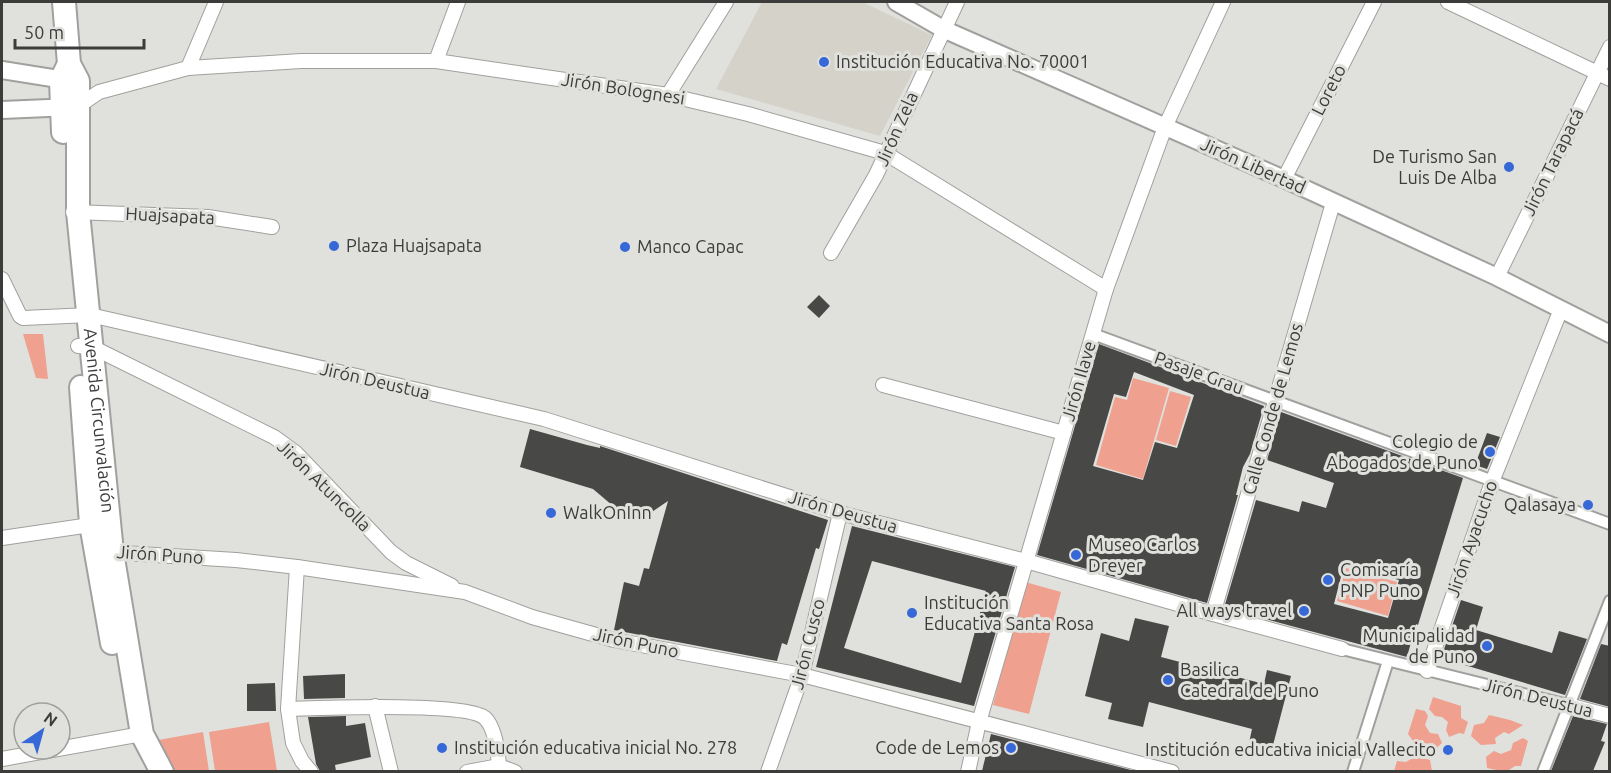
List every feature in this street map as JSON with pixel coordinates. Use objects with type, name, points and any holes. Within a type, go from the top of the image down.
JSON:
[{"type":"highway","name":"Avenida Circunvalación","points":[[64,2],[69,75],[73,212],[100,524],[135,735],[147,771]]},
{"type":"highway","name":"Avenida Circunvalación","points":[[135,735],[162,771]]},
{"type":"street","points":[[188,68],[216,2]]},
{"type":"street","points":[[436,61],[458,2]]},
{"type":"street","points":[[668,95],[726,2]]},
{"type":"street","name":"Jirón Libertad","points":[[896,2],[943,29],[1284,179],[1497,277],[1610,334]]},
{"type":"street","name":"Jirón Zela","points":[[831,253],[876,176],[957,2]]},
{"type":"street","name":"Jirón Ilave","points":[[968,771],[979,722],[1106,289],[1165,127],[1223,2]]},
{"type":"street","name":"Loreto","points":[[1284,179],[1374,2]]},
{"type":"street","points":[[1448,2],[1610,79]]},
{"type":"street","name":"Jirón Tarapacá","points":[[1497,277],[1610,47]]},
{"type":"street","name":"Jirón Bolognesi","points":[[2,111],[69,107],[99,93],[188,68],[301,61],[436,61],[668,95],[748,114],[885,153],[1106,289]]},
{"type":"street","points":[[2,70],[69,75],[99,93]]},
{"type":"street","name":"Calle Conde de Lemos","points":[[1213,614],[1333,203]]},
{"type":"street","name":"Huajsapata","points":[[73,212],[208,217],[272,227]]},
{"type":"street","name":"Jirón Deustua","points":[[2,279],[23,318],[83,316],[544,419],[840,513],[1026,561],[1342,649],[1610,716]]},
{"type":"street","name":"Jirón Ayacucho","points":[[1427,671],[1492,482],[1561,309]]},
{"type":"street","name":"Pasaje Grau","points":[[1093,334],[1610,524]]},
{"type":"street","name":"Jirón Atuncolla","points":[[85,346],[274,437],[296,453],[391,552],[406,563],[465,592]]},
{"type":"street","points":[[883,385],[1064,433]]},
{"type":"street","name":"Jirón Cusco","points":[[768,771],[802,675],[840,513]]},
{"type":"street","points":[[2,538],[100,524]]},
{"type":"street","name":"Jirón Puno","points":[[104,551],[236,560],[465,592],[532,617],[614,640],[802,675],[1172,771]]},
{"type":"street","points":[[297,567],[288,709],[293,743],[302,761],[311,771]]},
{"type":"street","points":[[1543,771],[1610,601]]},
{"type":"street","points":[[1353,771],[1388,661]]},
{"type":"street","points":[[288,709],[375,706],[470,711],[485,718],[491,727],[499,766]]},
{"type":"street","points":[[375,706],[391,771]]},
{"type":"street","points":[[2,759],[135,735]]},
{"type":"street","points":[[468,771],[499,766],[515,771]]},
{"type":"shaded area","name":"Institución Educativa No. 70001","points":[[762,2],[862,2],[932,35],[880,136],[716,89]]},
{"type":"shaded area","points":[[23,334],[43,334],[48,379],[36,378]]},
{"type":"shaded area","points":[[1133,378],[1169,388],[1143,479],[1096,465],[1115,397],[1127,400]]},
{"type":"shaded area","points":[[1170,391],[1191,397],[1176,446],[1156,440]]},
{"type":"shaded area","points":[[1346,568],[1397,582],[1388,616],[1337,601]]},
{"type":"shaded area","points":[[1025,582],[1061,592],[1029,714],[993,705]]},
{"type":"shaded area","points":[[1433,697],[1461,706],[1461,718],[1468,722],[1464,734],[1459,733],[1449,737],[1446,730],[1448,722],[1442,717],[1435,716],[1429,709]]},
{"type":"shaded area","points":[[1416,709],[1425,711],[1428,716],[1425,725],[1430,733],[1438,734],[1442,743],[1431,753],[1419,749],[1408,734]]},
{"type":"shaded area","points":[[1489,715],[1523,725],[1509,734],[1504,732],[1495,738],[1496,744],[1481,745],[1471,736],[1474,725],[1484,723]]},
{"type":"shaded area","points":[[269,722],[277,771],[215,771],[209,732]]},
{"type":"shaded area","points":[[203,732],[209,771],[170,771],[153,741]]},
{"type":"shaded area","points":[[1523,738],[1528,741],[1521,766],[1515,766],[1506,772],[1487,768],[1486,757],[1494,751],[1501,754],[1511,750],[1513,743]]},
{"type":"shaded area","points":[[1416,756],[1430,760],[1432,771],[1394,771],[1397,761],[1406,762]]},
{"type":"building","points":[[819,295],[830,306],[819,318],[807,307]]},
{"type":"building","points":[[1099,344],[1264,406],[1250,454],[1243,467],[1236,495],[1238,495],[1207,603],[1037,555]],"holes":[[[1134,372],[1194,395],[1177,448],[1155,442],[1143,480],[1093,466],[1114,394],[1126,397]]]},
{"type":"building","points":[[1281,412],[1463,478],[1407,657],[1224,608],[1256,500],[1299,512],[1302,501],[1326,508],[1334,483],[1267,460]],"holes":[[[1344,565],[1399,580],[1388,618],[1334,604]]]},
{"type":"building","points":[[530,429],[587,445],[600,448],[600,446],[828,520],[819,549],[816,548],[787,645],[782,643],[777,661],[614,630],[624,582],[639,586],[644,568],[649,569],[668,501],[643,518],[635,514],[626,521],[619,511],[593,489],[520,467]]},
{"type":"building","name":"Colegio de Abogados de Puno","points":[[1487,433],[1500,437],[1487,469],[1475,465]]},
{"type":"building","points":[[852,526],[1015,567],[974,706],[816,667]],"holes":[[[872,561],[986,591],[961,683],[844,648]]]},
{"type":"building","name":"Municipalidad de Puno","points":[[1461,600],[1483,607],[1476,630],[1552,653],[1559,631],[1587,639],[1565,695],[1441,658]]},
{"type":"building","name":"Basilica Catedral de Puno","points":[[1135,618],[1169,626],[1161,657],[1264,684],[1267,670],[1291,676],[1272,749],[1249,743],[1252,729],[1149,702],[1143,727],[1108,719],[1112,703],[1085,696],[1101,633],[1129,641]]},
{"type":"building","points":[[1601,644],[1610,646],[1610,707],[1580,699]]},
{"type":"building","points":[[345,674],[345,698],[304,699],[303,676]]},
{"type":"building","points":[[275,683],[276,711],[247,711],[247,684]]},
{"type":"building","points":[[346,716],[346,726],[365,723],[371,757],[335,765],[336,771],[320,771],[316,764],[308,717]]},
{"type":"building","points":[[1573,716],[1607,724],[1601,741],[1605,742],[1593,771],[1551,771]]},
{"type":"building","points":[[991,734],[1135,771],[982,771]]},
{"type":"place","name":"Institución Educativa No. 70001","points":[[824,62]]},
{"type":"place","name":"De Turismo San Luis De Alba","points":[[1509,167]]},
{"type":"place","name":"Plaza Huajsapata","points":[[334,246]]},
{"type":"place","name":"Manco Capac","points":[[625,247]]},
{"type":"place","name":"Colegio de Abogados de Puno","points":[[1490,452]]},
{"type":"place","name":"Qalasaya","points":[[1588,505]]},
{"type":"place","name":"WalkOnInn","points":[[551,513]]},
{"type":"place","name":"Museo Carlos Dreyer","points":[[1076,555]]},
{"type":"place","name":"Comisaría PNP Puno","points":[[1328,580]]},
{"type":"place","name":"All ways travel","points":[[1304,611]]},
{"type":"place","name":"Institución Educativa Santa Rosa","points":[[912,613]]},
{"type":"place","name":"Municipalidad de Puno","points":[[1487,646]]},
{"type":"place","name":"Basilica Catedral de Puno","points":[[1168,680]]},
{"type":"place","name":"Institución educativa inicial No. 278","points":[[442,748]]},
{"type":"place","name":"Code de Lemos","points":[[1011,748]]},
{"type":"place","name":"Institución educativa inicial Vallecito","points":[[1448,750]]}]
